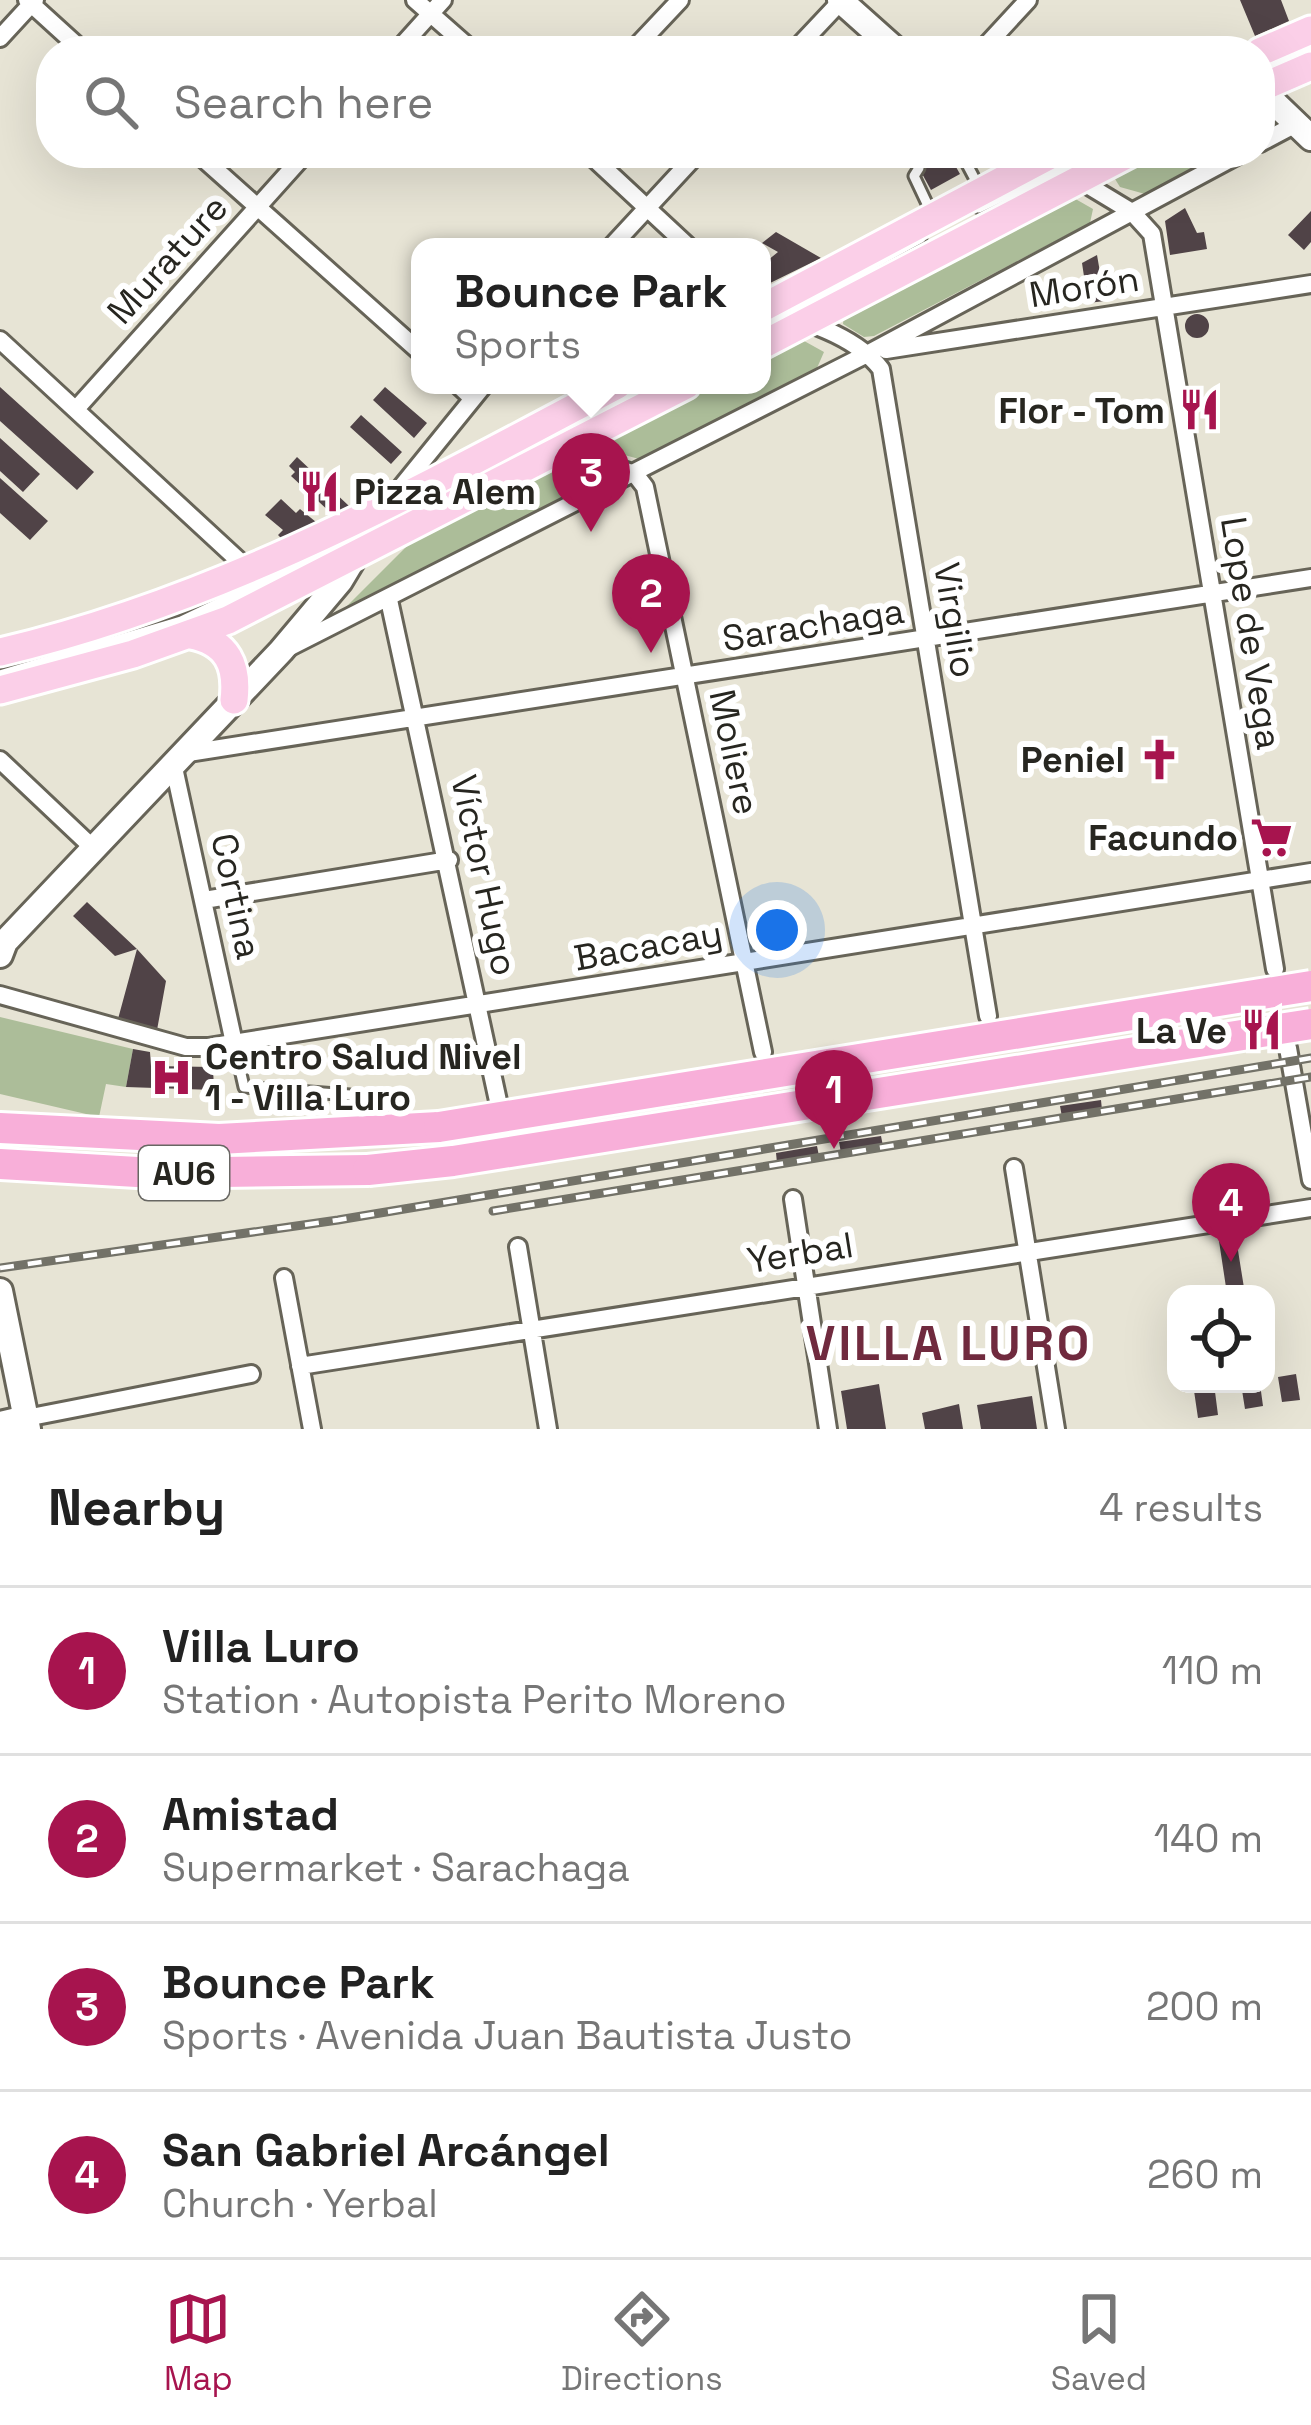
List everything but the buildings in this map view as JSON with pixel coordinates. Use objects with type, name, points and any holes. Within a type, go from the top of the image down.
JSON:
[{"type":"highway","name":"AU6","points":[[0,1128],[219,1139],[439,1127],[1311,986]]},
{"type":"highway","name":"AU6","points":[[0,1164],[178,1173],[368,1170],[453,1161],[1311,1024]]},
{"type":"main road","points":[[1275,46],[1311,30]]},
{"type":"main road","points":[[1275,82],[1311,66]]},
{"type":"main road","points":[[773,314],[933,217],[1038,168]]},
{"type":"main road","points":[[773,314],[1040,168]]},
{"type":"main road","points":[[0,652],[152,610],[377,519],[601,394]]},
{"type":"main road","points":[[0,690],[191,635],[356,557],[669,394]]},
{"type":"main road","points":[[191,635],[226,652],[236,678],[234,700]]},
{"type":"street","points":[[416,0],[437,7],[461,36]]},
{"type":"street","points":[[646,36],[680,0]]},
{"type":"street","points":[[808,36],[841,0],[881,36]]},
{"type":"street","points":[[995,36],[1028,0]]},
{"type":"street","points":[[0,38],[31,1],[67,36]]},
{"type":"street","points":[[411,36],[437,7]]},
{"type":"street","points":[[1275,103],[1303,131]]},
{"type":"street","points":[[214,168],[411,344]]},
{"type":"street","name":"Murature","points":[[77,409],[293,168]]},
{"type":"street","points":[[604,168],[680,238]]},
{"type":"street","points":[[618,238],[684,168]]},
{"type":"street","points":[[1051,168],[1132,212]]},
{"type":"street","points":[[281,651],[867,354],[1214,168]]},
{"type":"street","name":"Lope de Vega","points":[[1132,212],[1149,225],[1165,307],[1275,969]]},
{"type":"street","name":"Morón","points":[[867,354],[1311,284]]},
{"type":"street","points":[[773,314],[867,354]]},
{"type":"street","points":[[0,340],[249,570]]},
{"type":"street","name":"Virgilio","points":[[867,354],[884,382],[988,1016]]},
{"type":"street","points":[[2,947],[281,651],[356,557],[377,519],[467,394]]},
{"type":"street","points":[[562,450],[635,474]]},
{"type":"street","name":"Moliere","points":[[635,474],[645,487],[763,1052]]},
{"type":"street","name":"Sarachaga","points":[[178,758],[1311,578]]},
{"type":"street","name":"Víctor Hugo","points":[[389,600],[449,860],[511,1164]]},
{"type":"street","name":"Cortina","points":[[178,758],[234,1043]]},
{"type":"street","points":[[0,760],[92,847]]},
{"type":"street","points":[[204,900],[449,860]]},
{"type":"street","name":"Bacacay","points":[[0,995],[186,1047],[234,1043],[1311,872]]},
{"type":"street","points":[[1288,1048],[1311,1180]]},
{"type":"street","points":[[1015,1168],[1056,1429]]},
{"type":"street","points":[[793,1199],[828,1429]]},
{"type":"street","name":"Yerbal","points":[[299,1366],[1311,1208]]},
{"type":"street","points":[[518,1247],[548,1429]]},
{"type":"street","points":[[284,1278],[312,1429]]},
{"type":"street","points":[[0,1291],[27,1424]]},
{"type":"street","points":[[0,1424],[27,1424],[251,1374]]},
{"type":"lane","points":[[1275,63],[1311,47]]},
{"type":"lane","points":[[919,168],[914,176],[933,217]]},
{"type":"lane","points":[[970,168],[984,190]]},
{"type":"lane","points":[[0,674],[218,606],[377,519],[630,394]]},
{"type":"lane","points":[[234,1043],[244,1088],[350,1095]]},
{"type":"green space","points":[[1120,168],[1194,168],[1145,194],[1120,187],[1115,179]]},
{"type":"green space","points":[[1072,197],[1093,209],[1090,223],[874,336],[864,337],[843,324],[844,315]]},
{"type":"green space","points":[[797,337],[824,352],[817,368],[771,392],[771,350]]},
{"type":"green space","points":[[687,394],[766,394],[639,459],[610,451],[607,442],[615,431]]},
{"type":"green space","points":[[554,464],[580,473],[581,489],[339,614],[419,534]]},
{"type":"green space","points":[[0,1017],[133,1049],[126,1087],[106,1084],[99,1117],[0,1094]]},
{"type":"railway","points":[[0,1268],[338,1220],[1311,1058]]},
{"type":"railway","points":[[493,1211],[1311,1077]]},
{"type":"place","name":"Flor - Tom","points":[[1199,410]]},
{"type":"place","name":"Pizza Alem","points":[[320,491]]},
{"type":"place","name":"Bounce Park","points":[[591,532]]},
{"type":"place","name":"Amistad","points":[[651,653]]},
{"type":"place","name":"Peniel","points":[[1159,759]]},
{"type":"place","name":"Facundo","points":[[1272,837]]},
{"type":"place","name":"La Ve","points":[[1261,1030]]},
{"type":"place","name":"Centro Salud Nivel 1 - Villa Luro","points":[[171,1077]]},
{"type":"place","name":"Villa Luro","points":[[834,1149]]},
{"type":"place","name":"San Gabriel Arcángel","points":[[1231,1262]]},
{"type":"district","name":"VILLA LURO","points":[[949,1343]]}]
